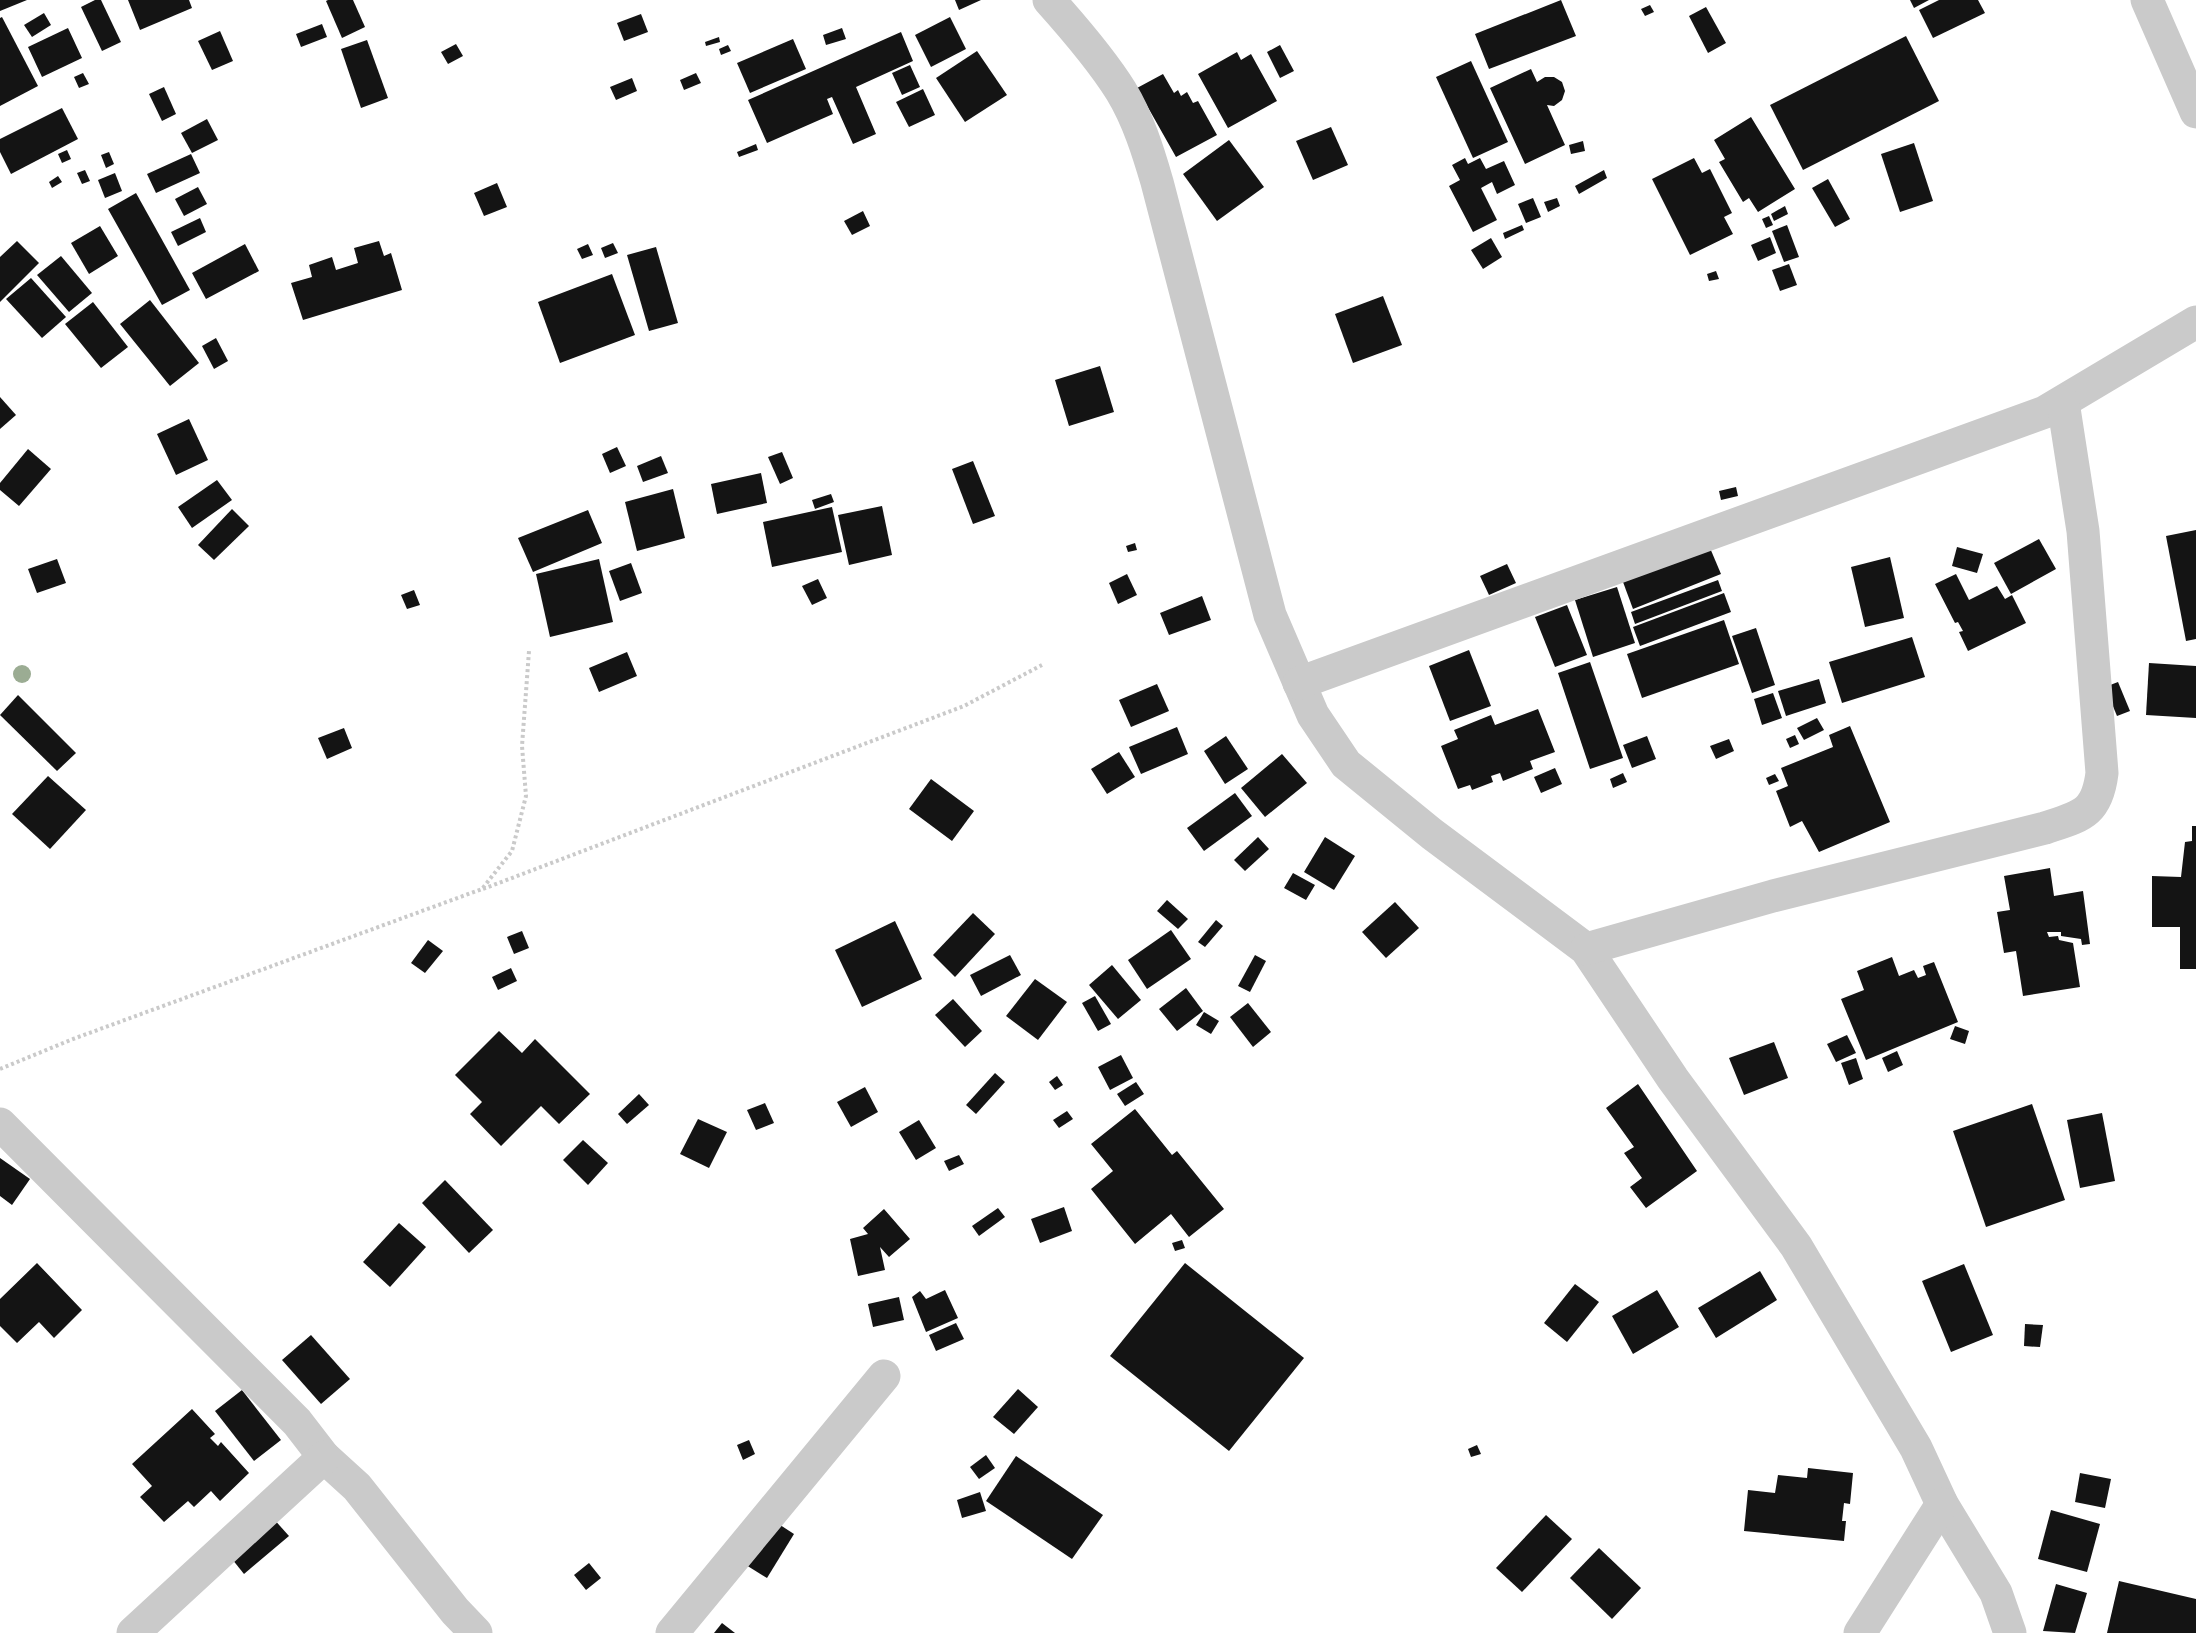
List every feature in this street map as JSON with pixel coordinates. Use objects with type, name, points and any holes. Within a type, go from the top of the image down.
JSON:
[{"type":"street","points":[[1049,0],[1077,32],[1121,92],[1143,138],[1163,205],[1270,615],[1313,715],[1346,764],[1432,834],[1586,949],[1673,1079],[1796,1245],[1916,1448],[1942,1504],[1996,1593],[2010,1633]]},
{"type":"street","points":[[2147,0],[2196,112]]},
{"type":"street","points":[[1299,683],[2045,412],[2196,322]]},
{"type":"street","points":[[1586,949],[1773,896],[2045,828],[2088,812],[2099,794],[2102,773],[2084,543],[2063,402]]},
{"type":"street","points":[[0,1124],[297,1422],[324,1457],[357,1487],[455,1611],[476,1633]]},
{"type":"street","points":[[672,1633],[884,1376]]},
{"type":"street","points":[[133,1633],[324,1457]]},
{"type":"street","points":[[1860,1633],[1942,1504]]},
{"type":"path","points":[[482,889],[512,851],[526,796],[522,746],[529,651]]},
{"type":"path","points":[[0,1069],[964,706],[1042,665]]},
{"type":"building","points":[[0,0],[27,0],[0,11]]},
{"type":"building","points":[[95,0],[101,0],[121,42],[102,51],[81,7]]},
{"type":"building","points":[[128,0],[189,0],[192,8],[140,30]]},
{"type":"building","points":[[353,0],[365,27],[342,38],[326,1]]},
{"type":"building","points":[[955,0],[981,0],[959,10]]},
{"type":"building","points":[[1561,0],[1576,36],[1489,69],[1475,34]]},
{"type":"building","points":[[1910,0],[1929,0],[1914,8]]},
{"type":"building","points":[[1939,0],[1978,0],[1985,13],[1933,38],[1919,10]]},
{"type":"building","points":[[1650,5],[1654,12],[1645,16],[1641,9]]},
{"type":"building","points":[[1706,7],[1726,43],[1708,53],[1689,16]]},
{"type":"building","points":[[44,13],[51,25],[32,37],[24,25]]},
{"type":"building","points":[[641,14],[648,32],[624,41],[617,23]]},
{"type":"building","points":[[2,17],[38,86],[0,106],[0,18]]},
{"type":"building","points":[[950,17],[966,49],[931,67],[915,35]]},
{"type":"building","points":[[322,24],[327,37],[301,47],[296,34]]},
{"type":"building","points":[[68,28],[82,58],[42,77],[28,47]]},
{"type":"building","points":[[842,28],[846,39],[826,45],[823,35]]},
{"type":"building","points":[[220,31],[233,61],[212,70],[198,41]]},
{"type":"building","points":[[901,32],[913,61],[856,87],[876,134],[853,144],[832,97],[827,99],[833,114],[767,143],[748,100]]},
{"type":"building","points":[[1906,36],[1939,101],[1803,170],[1770,105]]},
{"type":"building","points":[[719,37],[720,42],[706,46],[705,42]]},
{"type":"building","points":[[793,39],[806,69],[750,93],[737,63]]},
{"type":"building","points":[[367,40],[388,98],[361,108],[341,49]]},
{"type":"building","points":[[456,44],[463,56],[448,64],[441,52]]},
{"type":"building","points":[[728,45],[731,51],[721,55],[719,49]]},
{"type":"building","points":[[1280,45],[1294,71],[1280,78],[1267,52]]},
{"type":"building","points":[[977,51],[1007,95],[965,122],[936,78]]},
{"type":"building","points":[[1237,52],[1241,60],[1251,54],[1277,101],[1228,128],[1198,74]]},
{"type":"building","points":[[1471,61],[1508,142],[1473,158],[1436,77]]},
{"type":"building","points":[[910,65],[920,87],[902,95],[892,73]]},
{"type":"building","points":[[1531,69],[1537,82],[1545,77],[1554,77],[1562,82],[1565,91],[1562,100],[1554,106],[1547,105],[1565,145],[1525,164],[1490,88]]},
{"type":"building","points":[[83,73],[89,84],[79,88],[74,77]]},
{"type":"building","points":[[696,73],[701,83],[684,90],[680,80]]},
{"type":"building","points":[[1163,74],[1174,93],[1178,90],[1181,96],[1187,92],[1193,103],[1198,101],[1217,135],[1176,157],[1137,88]]},
{"type":"building","points":[[632,78],[637,91],[616,100],[610,87]]},
{"type":"building","points":[[164,87],[176,114],[162,121],[149,94]]},
{"type":"building","points":[[923,89],[935,115],[909,127],[896,102]]},
{"type":"building","points":[[62,108],[78,139],[11,174],[0,152],[0,139]]},
{"type":"building","points":[[1751,117],[1795,189],[1758,212],[1749,198],[1743,202],[1719,162],[1725,159],[1714,140]]},
{"type":"building","points":[[207,119],[218,140],[192,153],[181,133]]},
{"type":"building","points":[[1331,127],[1348,165],[1313,180],[1296,141]]},
{"type":"building","points":[[1229,140],[1264,187],[1217,221],[1183,174]]},
{"type":"building","points":[[1583,141],[1585,151],[1571,154],[1569,145]]},
{"type":"building","points":[[1914,143],[1933,201],[1900,212],[1881,154]]},
{"type":"building","points":[[756,144],[758,150],[739,157],[737,152]]},
{"type":"building","points":[[67,150],[71,159],[62,163],[58,154]]},
{"type":"building","points":[[109,152],[114,164],[106,168],[101,155]]},
{"type":"building","points":[[191,154],[200,173],[156,193],[147,174]]},
{"type":"building","points":[[1465,158],[1468,164],[1480,158],[1486,169],[1504,161],[1515,185],[1497,194],[1492,182],[1481,188],[1497,220],[1473,232],[1449,186],[1460,180],[1452,165]]},
{"type":"building","points":[[1694,158],[1702,173],[1710,169],[1732,213],[1724,217],[1733,234],[1690,255],[1652,179]]},
{"type":"building","points":[[85,170],[90,181],[82,184],[77,173]]},
{"type":"building","points":[[1604,170],[1607,178],[1579,194],[1575,186]]},
{"type":"building","points":[[115,173],[122,191],[105,198],[98,180]]},
{"type":"building","points":[[58,176],[62,182],[52,188],[49,182]]},
{"type":"building","points":[[1828,179],[1850,219],[1835,227],[1812,188]]},
{"type":"building","points":[[497,183],[507,207],[484,216],[474,193]]},
{"type":"building","points":[[198,187],[207,204],[184,216],[175,199]]},
{"type":"building","points":[[136,193],[190,290],[162,305],[108,209]]},
{"type":"building","points":[[1533,198],[1541,217],[1526,223],[1518,204]]},
{"type":"building","points":[[1557,198],[1560,206],[1548,212],[1544,202]]},
{"type":"building","points":[[1785,206],[1788,214],[1774,221],[1771,214]]},
{"type":"building","points":[[863,211],[870,226],[852,235],[844,221]]},
{"type":"building","points":[[1769,216],[1773,225],[1766,228],[1762,219]]},
{"type":"building","points":[[200,218],[206,232],[178,246],[171,232]]},
{"type":"building","points":[[1522,225],[1524,230],[1505,239],[1503,233]]},
{"type":"building","points":[[1787,225],[1799,257],[1784,262],[1772,231]]},
{"type":"building","points":[[100,226],[118,256],[89,274],[71,243]]},
{"type":"building","points":[[1770,237],[1776,253],[1758,261],[1751,245]]},
{"type":"building","points":[[1491,238],[1502,257],[1483,269],[1471,250]]},
{"type":"building","points":[[17,241],[39,263],[0,302],[0,257]]},
{"type":"building","points":[[379,241],[384,256],[391,253],[402,290],[303,320],[291,283],[312,277],[309,265],[332,257],[336,270],[358,263],[354,248]]},
{"type":"building","points":[[613,243],[618,253],[605,258],[601,248]]},
{"type":"building","points":[[245,244],[259,271],[206,299],[192,273]]},
{"type":"building","points":[[588,244],[593,255],[582,259],[577,249]]},
{"type":"building","points":[[656,247],[678,323],[649,331],[627,255]]},
{"type":"building","points":[[61,256],[92,293],[69,312],[37,275]]},
{"type":"building","points":[[1789,264],[1797,285],[1780,291],[1772,270]]},
{"type":"building","points":[[1716,271],[1719,279],[1709,281],[1707,274]]},
{"type":"building","points":[[612,274],[635,335],[560,363],[538,302]]},
{"type":"building","points":[[31,278],[66,317],[42,338],[6,299]]},
{"type":"building","points":[[1383,296],[1402,345],[1353,363],[1335,314]]},
{"type":"building","points":[[150,300],[199,363],[170,386],[120,324]]},
{"type":"building","points":[[93,302],[128,347],[101,368],[65,324]]},
{"type":"building","points":[[216,338],[228,361],[214,369],[202,346]]},
{"type":"building","points":[[1100,366],[1114,412],[1069,426],[1055,380]]},
{"type":"building","points":[[0,397],[16,415],[0,429]]},
{"type":"building","points":[[189,419],[208,460],[176,475],[157,434]]},
{"type":"building","points":[[617,447],[626,466],[610,473],[602,454]]},
{"type":"building","points":[[28,449],[51,469],[19,506],[0,490],[0,483]]},
{"type":"building","points":[[782,452],[793,478],[780,484],[768,457]]},
{"type":"building","points":[[661,456],[668,473],[643,482],[637,466]]},
{"type":"building","points":[[973,461],[995,516],[973,524],[952,469]]},
{"type":"building","points":[[761,473],[767,503],[717,514],[711,484]]},
{"type":"building","points":[[217,480],[232,500],[192,528],[178,507]]},
{"type":"building","points":[[1736,487],[1738,496],[1721,500],[1719,491]]},
{"type":"building","points":[[673,489],[685,538],[637,551],[625,502]]},
{"type":"building","points":[[831,494],[834,502],[815,509],[812,500]]},
{"type":"building","points":[[882,506],[892,555],[849,565],[838,515]]},
{"type":"building","points":[[832,507],[842,552],[772,567],[763,522]]},
{"type":"building","points":[[232,509],[249,526],[214,560],[198,545]]},
{"type":"building","points":[[588,510],[602,543],[533,572],[518,538]]},
{"type":"building","points":[[2196,530],[2196,639],[2186,641],[2166,536]]},
{"type":"building","points":[[2039,539],[2056,569],[2011,594],[1994,563]]},
{"type":"building","points":[[1135,543],[1137,550],[1128,552],[1126,546]]},
{"type":"building","points":[[1957,547],[1983,554],[1977,573],[1952,566]]},
{"type":"building","points":[[1710,548],[1721,574],[1633,609],[1623,582]]},
{"type":"building","points":[[1890,557],[1904,618],[1865,627],[1851,567]]},
{"type":"building","points":[[57,559],[66,583],[37,593],[28,569]]},
{"type":"building","points":[[599,559],[613,622],[550,637],[536,574]]},
{"type":"building","points":[[631,563],[642,593],[620,601],[609,571]]},
{"type":"building","points":[[1507,564],[1516,583],[1489,595],[1480,576]]},
{"type":"building","points":[[1127,574],[1137,595],[1118,604],[1109,583]]},
{"type":"building","points":[[1956,574],[1969,600],[1997,586],[2005,599],[2012,595],[2026,623],[1968,651],[1959,632],[1963,631],[1958,622],[1955,623],[1935,584]]},
{"type":"building","points":[[818,579],[827,598],[812,605],[802,586]]},
{"type":"building","points":[[1718,580],[1722,591],[1635,624],[1631,612]]},
{"type":"building","points":[[1617,587],[1635,643],[1593,657],[1575,600]]},
{"type":"building","points":[[414,590],[420,605],[407,609],[401,595]]},
{"type":"building","points":[[1724,593],[1731,612],[1640,646],[1633,627]]},
{"type":"building","points":[[1202,596],[1211,620],[1169,635],[1160,613]]},
{"type":"building","points":[[1567,605],[1587,655],[1555,667],[1535,617]]},
{"type":"building","points":[[1724,620],[1739,664],[1642,698],[1627,654]]},
{"type":"building","points":[[1756,628],[1775,685],[1752,693],[1732,636]]},
{"type":"building","points":[[1912,637],[1925,677],[1842,703],[1829,662]]},
{"type":"building","points":[[1469,650],[1491,706],[1450,721],[1429,666]]},
{"type":"building","points":[[627,652],[637,676],[599,692],[589,668]]},
{"type":"building","points":[[1590,662],[1623,758],[1590,769],[1558,673]]},
{"type":"building","points":[[2149,663],[2196,666],[2196,718],[2146,715]]},
{"type":"building","points":[[1819,679],[1826,703],[1786,716],[1778,691]]},
{"type":"building","points":[[2118,682],[2130,711],[2117,716],[2105,687]]},
{"type":"building","points":[[1157,684],[1169,711],[1131,727],[1119,700]]},
{"type":"building","points":[[1773,693],[1782,718],[1762,725],[1754,699]]},
{"type":"building","points":[[18,695],[76,753],[57,771],[0,715]]},
{"type":"building","points":[[1538,709],[1555,752],[1530,761],[1533,769],[1503,781],[1500,773],[1491,776],[1493,782],[1472,790],[1470,785],[1458,789],[1441,746],[1458,739],[1454,730],[1491,715],[1495,725]]},
{"type":"building","points":[[1817,718],[1824,730],[1804,740],[1797,728]]},
{"type":"building","points":[[1850,726],[1890,822],[1819,852],[1802,821],[1790,827],[1776,791],[1788,786],[1781,768],[1833,747],[1829,735]]},
{"type":"building","points":[[1177,727],[1188,754],[1141,774],[1129,747]]},
{"type":"building","points":[[344,728],[352,748],[327,759],[318,738]]},
{"type":"building","points":[[1795,735],[1799,744],[1790,748],[1786,739]]},
{"type":"building","points":[[1226,736],[1248,769],[1225,784],[1204,751]]},
{"type":"building","points":[[1647,736],[1656,759],[1632,768],[1623,745]]},
{"type":"building","points":[[1729,739],[1734,751],[1716,759],[1710,746]]},
{"type":"building","points":[[1119,752],[1135,777],[1107,794],[1091,769]]},
{"type":"building","points":[[1282,754],[1307,783],[1265,817],[1241,788]]},
{"type":"building","points":[[1555,768],[1562,784],[1541,793],[1534,777]]},
{"type":"building","points":[[1623,773],[1627,782],[1613,788],[1610,779]]},
{"type":"building","points":[[1775,774],[1779,781],[1769,785],[1766,778]]},
{"type":"building","points":[[48,776],[86,810],[50,849],[12,814]]},
{"type":"building","points":[[931,779],[974,811],[952,841],[909,809]]},
{"type":"building","points":[[1235,793],[1252,816],[1204,851],[1187,828]]},
{"type":"building","points":[[2192,826],[2196,826],[2196,969],[2180,969],[2180,927],[2152,927],[2152,876],[2181,877],[2185,842],[2192,841]]},
{"type":"building","points":[[1258,837],[1269,849],[1245,871],[1234,860]]},
{"type":"building","points":[[1325,837],[1355,856],[1334,890],[1304,872]]},
{"type":"building","points":[[2050,868],[2054,896],[2083,891],[2090,944],[2082,945],[2081,939],[2061,936],[2061,932],[2047,932],[2049,937],[2058,936],[2059,940],[2073,943],[2080,987],[2023,996],[2016,951],[2004,953],[1997,912],[2010,910],[2004,876]]},
{"type":"building","points":[[1293,873],[1315,885],[1306,900],[1284,888]]},
{"type":"building","points":[[1167,900],[1188,919],[1178,929],[1157,911]]},
{"type":"building","points":[[1395,902],[1419,928],[1386,958],[1362,932]]},
{"type":"building","points":[[973,913],[995,934],[955,977],[933,955]]},
{"type":"building","points":[[1216,920],[1223,926],[1205,947],[1198,942]]},
{"type":"building","points":[[895,921],[922,979],[862,1007],[835,950]]},
{"type":"building","points":[[1171,930],[1191,959],[1147,989],[1128,960]]},
{"type":"building","points":[[522,931],[529,948],[514,954],[507,937]]},
{"type":"building","points":[[428,940],[443,951],[425,973],[411,963]]},
{"type":"building","points":[[1010,955],[1021,975],[981,996],[970,975]]},
{"type":"building","points":[[1255,955],[1266,961],[1250,992],[1238,986]]},
{"type":"building","points":[[1892,957],[1899,976],[1914,970],[1918,978],[1926,975],[1923,966],[1934,962],[1958,1022],[1866,1060],[1841,999],[1864,990],[1857,971]]},
{"type":"building","points":[[1112,965],[1141,1000],[1118,1019],[1089,985]]},
{"type":"building","points":[[511,968],[517,981],[498,990],[492,977]]},
{"type":"building","points":[[1035,979],[1067,1002],[1038,1040],[1006,1016]]},
{"type":"building","points":[[1186,988],[1203,1011],[1177,1031],[1159,1009]]},
{"type":"building","points":[[1095,996],[1111,1024],[1098,1031],[1082,1003]]},
{"type":"building","points":[[953,999],[982,1031],[965,1047],[935,1015]]},
{"type":"building","points":[[1248,1003],[1271,1032],[1253,1047],[1230,1017]]},
{"type":"building","points":[[1204,1012],[1219,1021],[1211,1034],[1196,1025]]},
{"type":"building","points":[[1955,1026],[1969,1031],[1965,1044],[1950,1039]]},
{"type":"building","points":[[499,1031],[522,1053],[535,1039],[590,1094],[559,1124],[541,1106],[501,1146],[470,1114],[482,1102],[455,1075]]},
{"type":"building","points":[[1847,1035],[1856,1053],[1836,1062],[1827,1044]]},
{"type":"building","points":[[1774,1042],[1788,1078],[1744,1095],[1729,1058]]},
{"type":"building","points":[[1897,1051],[1903,1065],[1888,1072],[1882,1058]]},
{"type":"building","points":[[1121,1055],[1133,1078],[1110,1090],[1098,1067]]},
{"type":"building","points":[[1856,1058],[1863,1079],[1849,1085],[1841,1063]]},
{"type":"building","points":[[995,1073],[1005,1082],[976,1114],[966,1105]]},
{"type":"building","points":[[1057,1076],[1063,1085],[1055,1090],[1049,1082]]},
{"type":"building","points":[[1136,1082],[1144,1094],[1125,1106],[1117,1094]]},
{"type":"building","points":[[1638,1084],[1697,1171],[1646,1208],[1630,1187],[1642,1178],[1624,1153],[1634,1147],[1606,1108]]},
{"type":"building","points":[[865,1087],[878,1112],[851,1127],[837,1102]]},
{"type":"building","points":[[639,1094],[649,1105],[627,1124],[618,1114]]},
{"type":"building","points":[[765,1103],[774,1123],[756,1130],[747,1110]]},
{"type":"building","points":[[2032,1104],[2065,1200],[1986,1227],[1953,1131]]},
{"type":"building","points":[[1135,1109],[1172,1155],[1177,1151],[1224,1209],[1189,1237],[1171,1214],[1135,1244],[1091,1189],[1113,1171],[1091,1144]]},
{"type":"building","points":[[1067,1111],[1073,1119],[1059,1128],[1053,1120]]},
{"type":"building","points":[[2102,1113],[2115,1181],[2080,1188],[2067,1120]]},
{"type":"building","points":[[698,1119],[727,1132],[709,1168],[680,1154]]},
{"type":"building","points":[[919,1120],[936,1148],[916,1160],[899,1132]]},
{"type":"building","points":[[583,1140],[608,1163],[588,1185],[563,1160]]},
{"type":"building","points":[[959,1155],[964,1164],[949,1171],[944,1161]]},
{"type":"building","points":[[0,1158],[30,1179],[12,1205],[0,1196]]},
{"type":"building","points":[[445,1180],[493,1230],[469,1253],[422,1203]]},
{"type":"building","points":[[1064,1207],[1072,1231],[1040,1243],[1031,1219]]},
{"type":"building","points":[[998,1208],[1005,1217],[979,1236],[972,1226]]},
{"type":"building","points":[[884,1209],[910,1239],[889,1257],[880,1247],[885,1270],[858,1276],[850,1239],[868,1234],[863,1228]]},
{"type":"building","points":[[399,1223],[426,1247],[390,1287],[363,1262]]},
{"type":"building","points":[[1182,1240],[1185,1248],[1175,1251],[1172,1243]]},
{"type":"building","points":[[37,1263],[82,1310],[54,1338],[39,1322],[17,1343],[0,1326],[0,1299]]},
{"type":"building","points":[[1185,1263],[1304,1358],[1229,1451],[1110,1356]]},
{"type":"building","points":[[1964,1264],[1993,1335],[1951,1352],[1922,1281]]},
{"type":"building","points":[[1760,1271],[1777,1300],[1716,1338],[1698,1308]]},
{"type":"building","points":[[1575,1284],[1599,1302],[1567,1342],[1544,1323]]},
{"type":"building","points":[[945,1290],[958,1318],[926,1332],[912,1297],[920,1291],[926,1299]]},
{"type":"building","points":[[1657,1290],[1679,1327],[1633,1354],[1612,1316]]},
{"type":"building","points":[[899,1297],[904,1320],[873,1327],[868,1304]]},
{"type":"building","points":[[956,1323],[964,1339],[936,1351],[929,1335]]},
{"type":"building","points":[[2025,1324],[2043,1325],[2040,1347],[2024,1346]]},
{"type":"building","points":[[311,1335],[350,1379],[321,1404],[282,1360]]},
{"type":"building","points":[[1018,1389],[1038,1407],[1014,1434],[993,1417]]},
{"type":"building","points":[[242,1390],[281,1440],[254,1461],[215,1411]]},
{"type":"building","points":[[192,1409],[215,1434],[210,1438],[218,1446],[221,1442],[249,1473],[220,1501],[211,1491],[194,1507],[188,1501],[164,1522],[140,1497],[152,1486],[132,1464]]},
{"type":"building","points":[[749,1440],[755,1454],[743,1460],[737,1445]]},
{"type":"building","points":[[1477,1445],[1481,1454],[1471,1457],[1468,1449]]},
{"type":"building","points":[[986,1455],[995,1468],[979,1479],[970,1467]]},
{"type":"building","points":[[1016,1456],[1103,1515],[1072,1559],[986,1501]]},
{"type":"building","points":[[1808,1468],[1853,1473],[1850,1504],[1844,1503],[1842,1521],[1846,1521],[1844,1541],[1744,1531],[1748,1490],[1775,1493],[1778,1475],[1807,1478]]},
{"type":"building","points":[[2080,1473],[2111,1479],[2105,1508],[2075,1502]]},
{"type":"building","points":[[980,1492],[986,1511],[962,1518],[957,1500]]},
{"type":"building","points":[[2051,1510],[2100,1524],[2087,1572],[2038,1559]]},
{"type":"building","points":[[1546,1515],[1572,1539],[1522,1592],[1496,1568]]},
{"type":"building","points":[[272,1517],[289,1536],[244,1574],[228,1554]]},
{"type":"building","points":[[774,1521],[794,1534],[767,1578],[746,1565]]},
{"type":"building","points":[[1599,1548],[1641,1588],[1612,1619],[1570,1578]]},
{"type":"building","points":[[589,1563],[601,1578],[586,1590],[574,1575]]},
{"type":"building","points":[[2119,1581],[2196,1599],[2196,1633],[2107,1633]]},
{"type":"building","points":[[2056,1584],[2087,1593],[2075,1633],[2043,1631]]},
{"type":"building","points":[[722,1623],[735,1633],[714,1633]]}]
